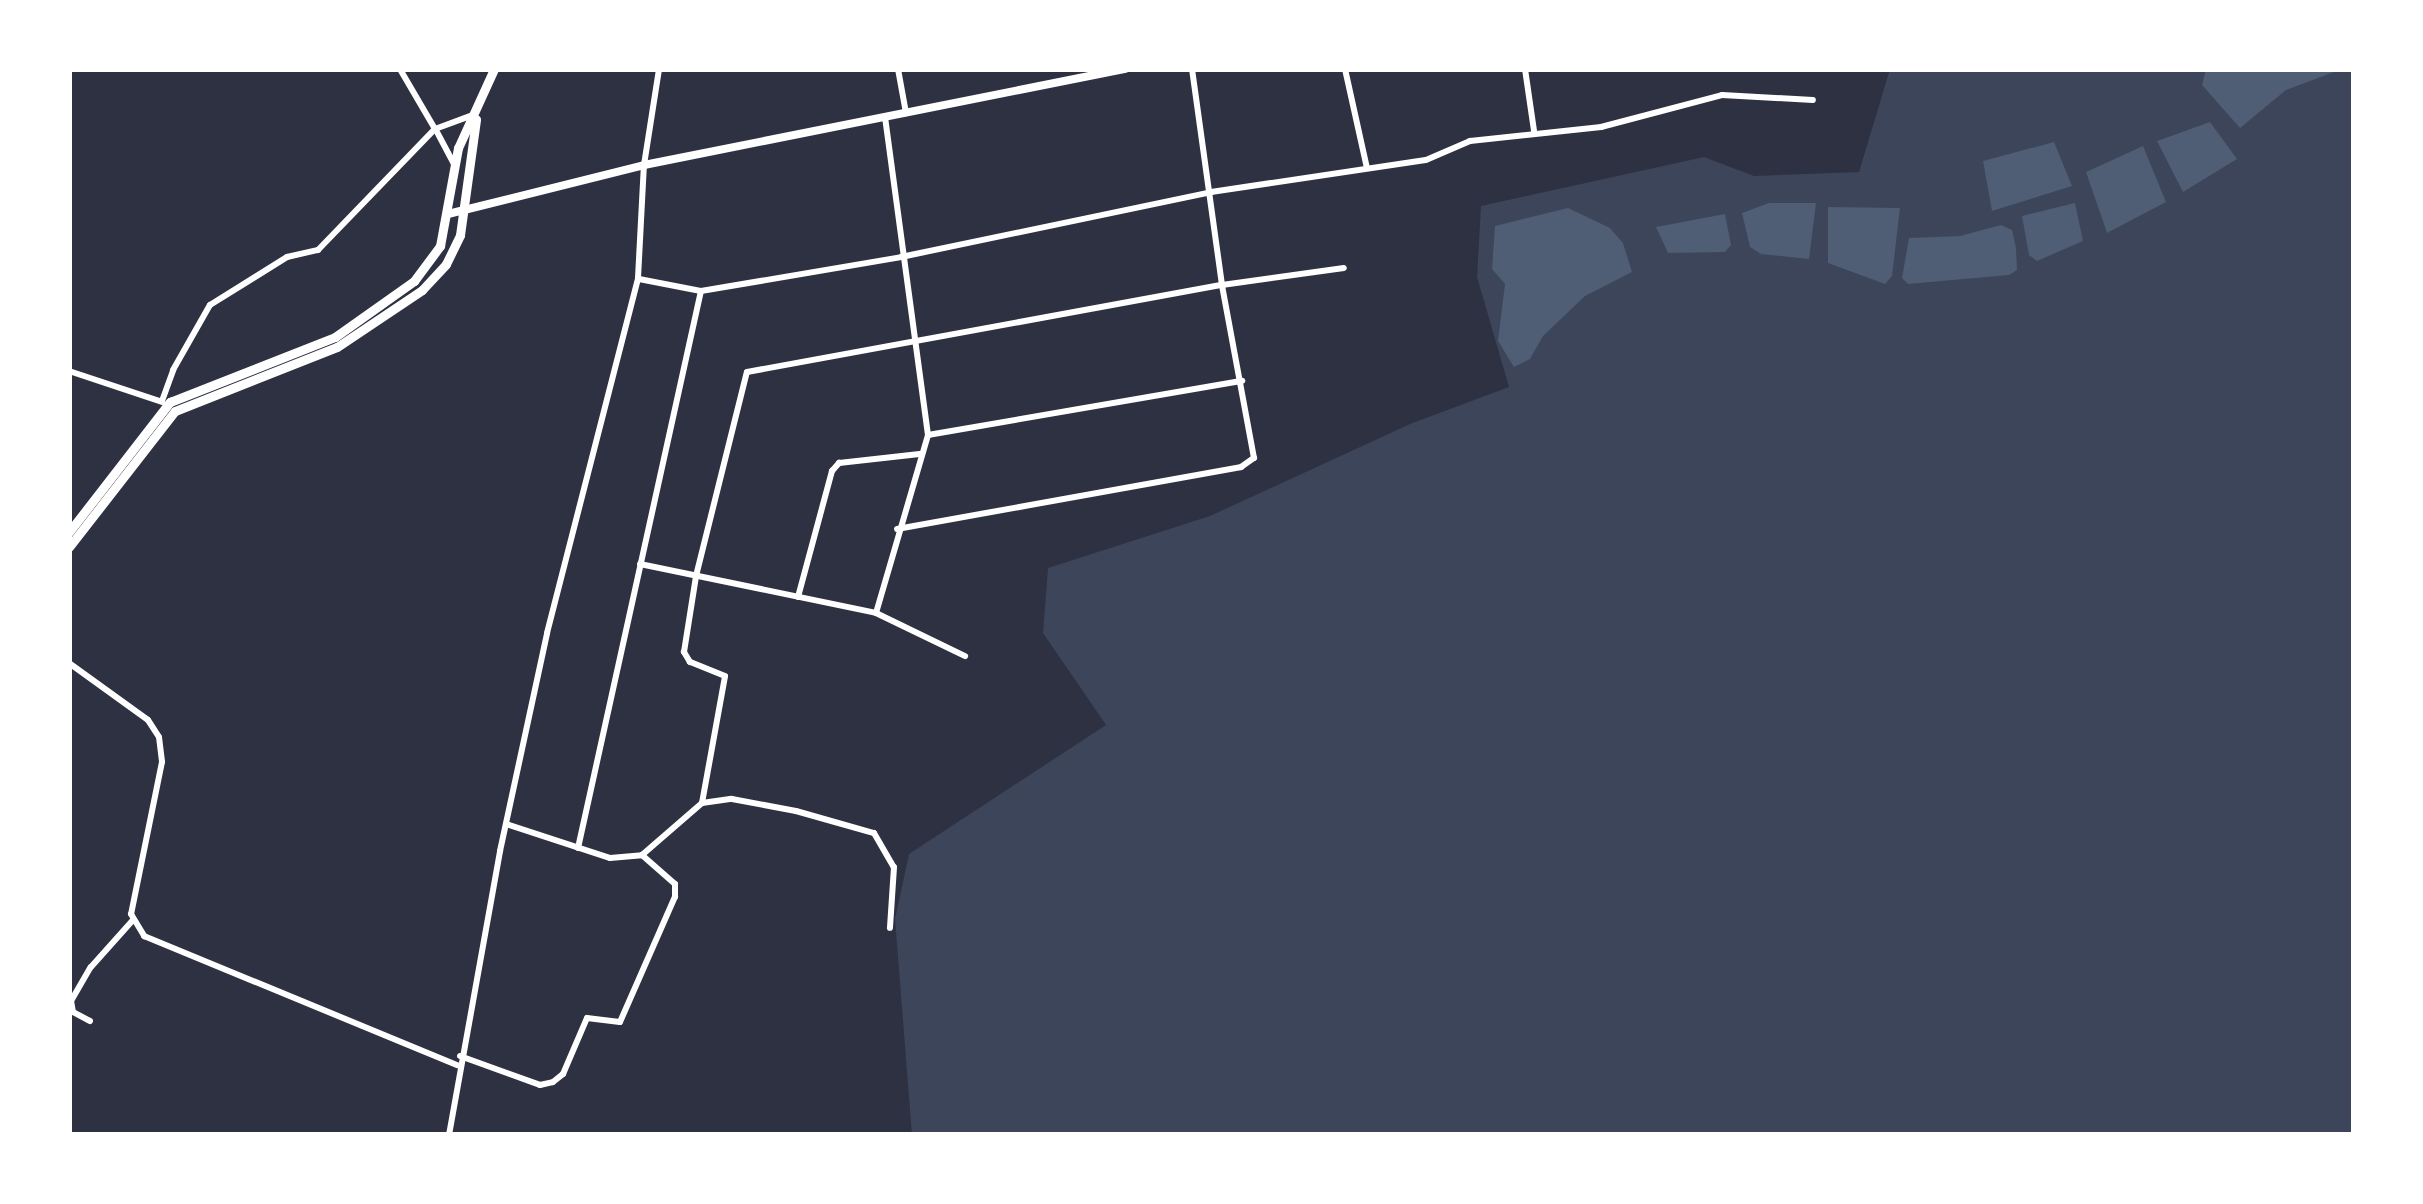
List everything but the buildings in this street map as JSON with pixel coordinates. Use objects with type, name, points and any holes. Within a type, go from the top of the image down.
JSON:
[{"type":"main road","points":[[69,532],[168,406],[214,382],[334,337],[384,304],[435,256],[448,214],[454,164],[494,69]]},
{"type":"main road","points":[[69,547],[168,406],[337,347],[392,314],[446,264],[460,235],[476,114]]},
{"type":"street","points":[[400,69],[454,164]]},
{"type":"street","points":[[449,1135],[459,1061],[548,633],[638,278],[644,164],[659,69]]},
{"type":"street","points":[[898,69],[906,114]]},
{"type":"street","points":[[1054,69],[1057,82]]},
{"type":"street","points":[[448,214],[644,164],[1126,69]]},
{"type":"street","points":[[897,529],[1241,466],[1254,458],[1222,285],[1192,69]]},
{"type":"street","points":[[1345,69],[1367,168]]},
{"type":"street","points":[[1525,69],[1534,131]]},
{"type":"street","points":[[638,278],[700,291],[901,257],[1210,192],[1426,160],[1470,141],[1601,127],[1722,95],[1813,100]]},
{"type":"street","points":[[69,371],[168,406],[173,370],[211,305],[287,257],[318,250],[435,129],[476,114]]},
{"type":"street","points":[[876,613],[928,435],[885,119]]},
{"type":"street","points":[[702,803],[713,724],[727,685],[720,670],[686,658],[696,576],[747,372],[1222,285],[1344,268]]},
{"type":"street","points":[[578,848],[700,291]]},
{"type":"street","points":[[928,435],[1242,381]]},
{"type":"street","points":[[798,597],[832,471],[839,463],[919,454]]},
{"type":"street","points":[[640,564],[876,613],[965,656]]},
{"type":"street","points":[[69,664],[148,720],[159,737],[162,762],[133,920],[91,967],[71,1000],[73,1012],[90,1022]]},
{"type":"street","points":[[506,824],[610,858],[642,855],[702,803],[732,799],[874,833],[894,867],[890,928]]},
{"type":"street","points":[[133,920],[144,936],[459,1061],[540,1084],[554,1082],[563,1074],[587,1018],[620,1022],[675,897],[675,884],[642,855]]},
{"type":"shaded area","points":[[1890,69],[2354,69],[2354,1135],[912,1135],[895,919],[909,854],[1106,725],[1043,633],[1048,568],[1210,516],[1410,424],[1509,387],[1477,277],[1481,206],[1704,157],[1754,176],[1859,172]]},
{"type":"shaded area","points":[[2206,69],[2342,69],[2286,90],[2240,128],[2202,85]]},
{"type":"shaded area","points":[[2210,122],[2237,159],[2183,192],[2157,141]]},
{"type":"shaded area","points":[[2054,142],[2072,186],[1992,211],[1983,161]]},
{"type":"shaded area","points":[[2143,146],[2166,202],[2107,233],[2086,172]]},
{"type":"shaded area","points":[[1769,203],[1816,203],[1809,259],[1761,254],[1750,247],[1742,213]]},
{"type":"shaded area","points":[[2075,203],[2083,241],[2037,261],[2029,255],[2022,216]]},
{"type":"shaded area","points":[[1828,207],[1900,208],[1892,276],[1885,284],[1828,263]]},
{"type":"shaded area","points":[[1568,208],[1610,228],[1623,243],[1632,272],[1585,296],[1543,336],[1530,359],[1514,367],[1498,341],[1505,284],[1492,269],[1495,226]]},
{"type":"shaded area","points":[[1725,214],[1731,245],[1725,252],[1668,253],[1656,227]]},
{"type":"shaded area","points":[[2001,225],[2012,230],[2016,248],[2017,270],[2009,275],[1908,284],[1902,278],[1909,238],[1960,236]]}]
